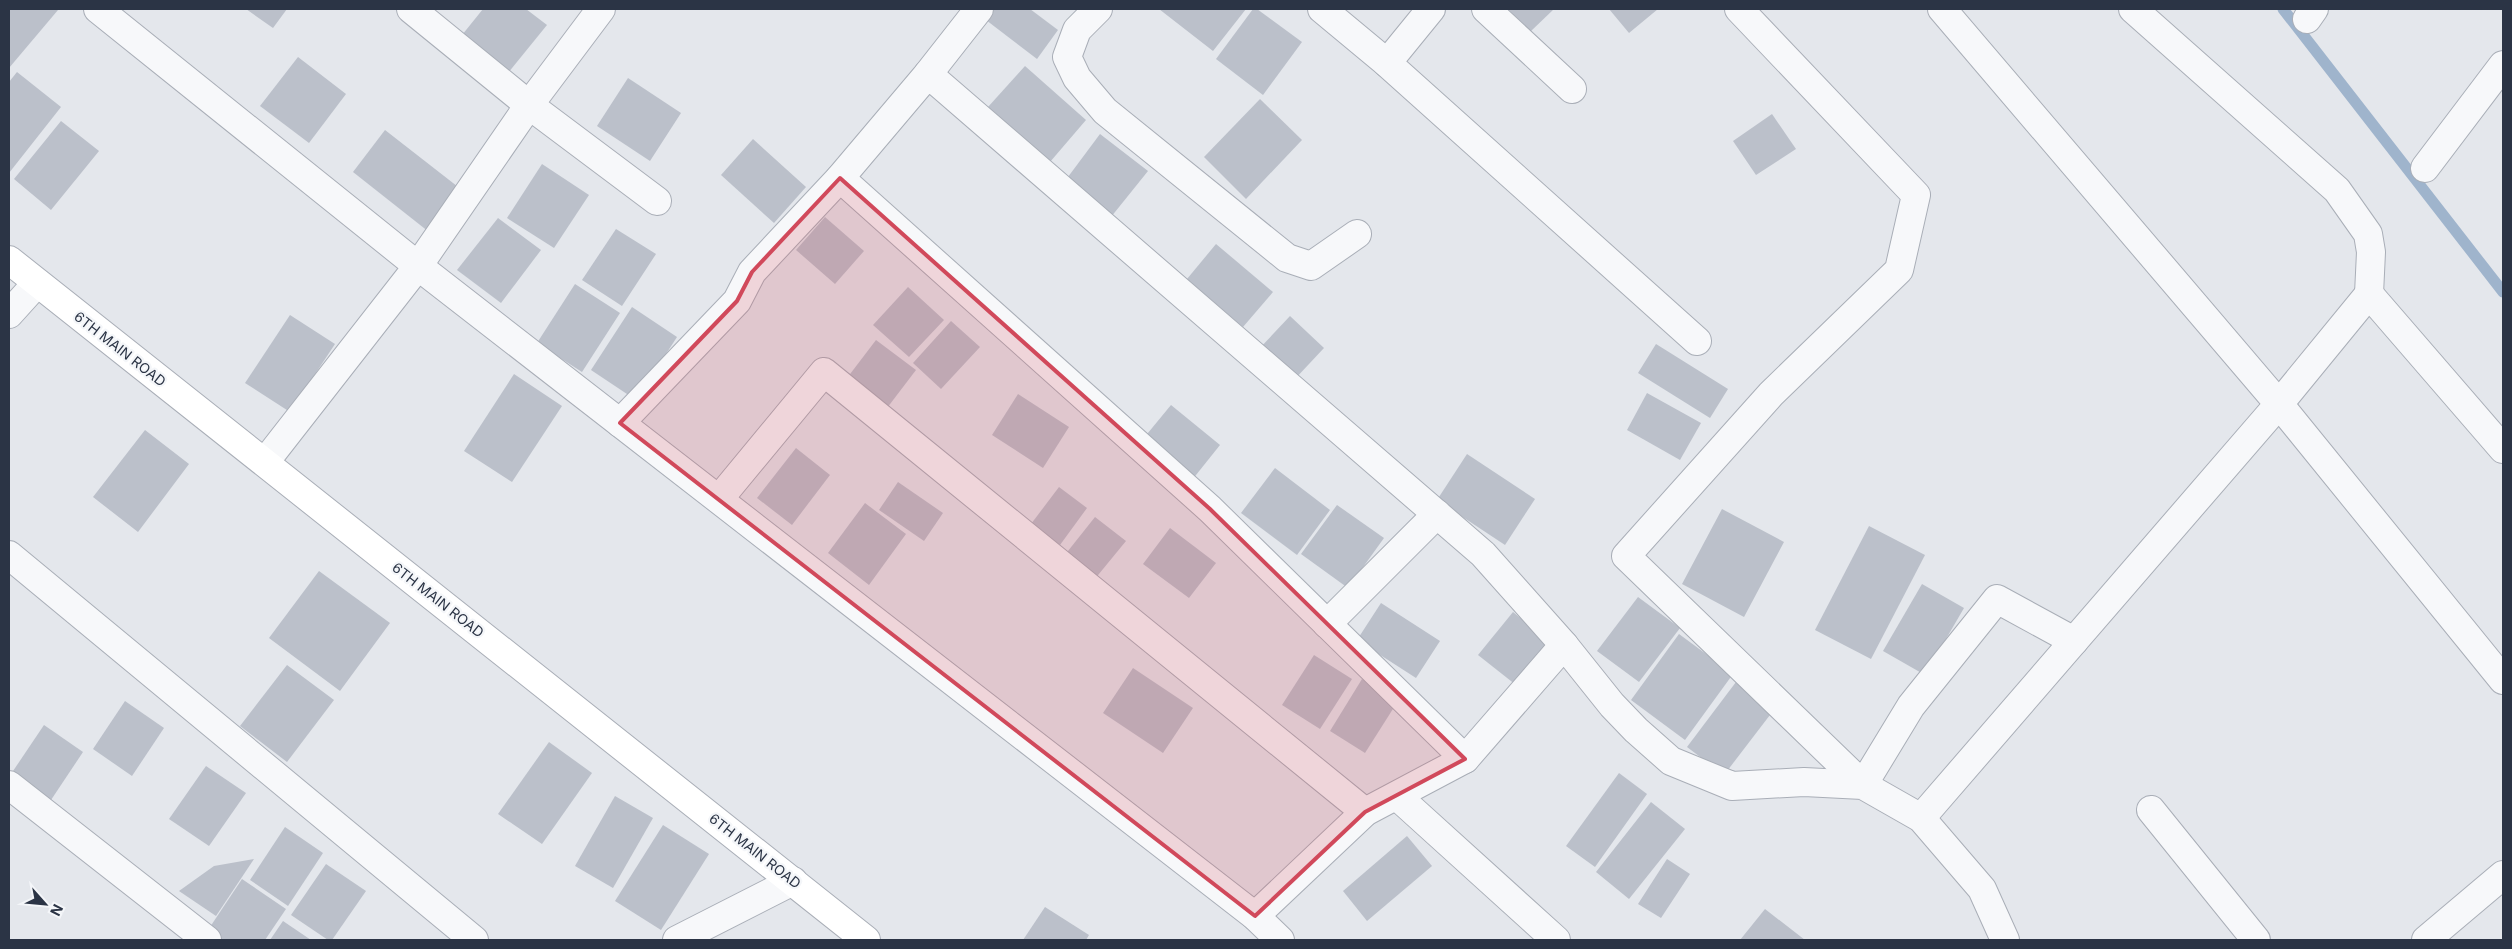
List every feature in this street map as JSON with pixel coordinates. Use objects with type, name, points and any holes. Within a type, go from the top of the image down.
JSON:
[{"type":"street","points":[[98,9],[418,266],[1255,916],[1280,940]]},
{"type":"street","points":[[411,9],[529,105],[657,201]]},
{"type":"street","points":[[266,462],[418,266],[529,105],[601,9]]},
{"type":"street","points":[[620,423],[737,301],[752,272],[840,178],[928,74],[979,9]]},
{"type":"street","points":[[1098,9],[1077,30],[1067,57],[1077,78],[1105,111],[1287,258],[1311,266],[1357,234]]},
{"type":"street","points":[[1322,9],[1387,63],[1697,341]]},
{"type":"street","points":[[1387,63],[1430,9]]},
{"type":"street","points":[[1486,9],[1572,89]]},
{"type":"street","points":[[1739,9],[1916,195],[1899,270],[1771,394],[1626,556],[1863,785],[1921,818],[1982,889],[2005,940]]},
{"type":"street","points":[[1942,9],[2279,404],[2503,680]]},
{"type":"street","points":[[1921,818],[2279,404],[2369,294],[2372,252],[2368,234],[2337,190],[2133,9]]},
{"type":"street","points":[[2425,168],[2503,65]]},
{"type":"street","points":[[928,74],[1484,554],[1564,645],[1612,705],[1636,730],[1671,761],[1732,786],[1804,782],[1863,785]]},
{"type":"street","points":[[840,178],[1210,509],[1465,759]]},
{"type":"street","name":"6TH MAIN ROAD","points":[[9,260],[37,284],[266,462],[866,940]]},
{"type":"street","points":[[9,314],[37,284]]},
{"type":"street","points":[[2369,294],[2503,449]]},
{"type":"street","points":[[719,499],[824,372],[1365,812]]},
{"type":"street","points":[[1327,624],[1437,514]]},
{"type":"street","points":[[9,555],[474,940]]},
{"type":"street","points":[[1863,785],[1912,706],[1998,599],[2074,641]]},
{"type":"street","points":[[1255,916],[1365,812],[1465,759],[1564,645]]},
{"type":"street","points":[[9,785],[207,940]]},
{"type":"street","points":[[1397,796],[1556,940]]},
{"type":"street","points":[[2151,810],[2256,940]]},
{"type":"street","points":[[2426,940],[2503,875]]},
{"type":"street","points":[[677,940],[793,881]]},
{"type":"highlighted area","points":[[840,178],[1210,509],[1465,759],[1365,812],[1255,916],[620,423],[737,301],[752,272]]},
{"type":"building","points":[[9,9],[58,10],[9,68]]},
{"type":"building","points":[[246,9],[287,9],[273,28]]},
{"type":"building","points":[[483,9],[526,9],[547,25],[504,78],[458,40]]},
{"type":"building","points":[[994,9],[1030,9],[1058,30],[1037,59],[986,20]]},
{"type":"building","points":[[1159,9],[1246,9],[1213,51]]},
{"type":"building","points":[[1253,9],[1257,9],[1302,42],[1263,95],[1216,59]]},
{"type":"building","points":[[1508,9],[1554,9],[1530,32]]},
{"type":"building","points":[[1609,9],[1658,9],[1629,33]]},
{"type":"building","points":[[298,57],[346,94],[309,143],[260,106]]},
{"type":"building","points":[[1025,66],[1086,120],[1050,162],[988,107]]},
{"type":"building","points":[[17,72],[61,107],[9,173],[9,82]]},
{"type":"building","points":[[628,78],[681,113],[650,161],[597,126]]},
{"type":"building","points":[[1260,99],[1302,140],[1246,199],[1204,157]]},
{"type":"building","points":[[1772,114],[1796,149],[1756,175],[1733,141]]},
{"type":"building","points":[[61,121],[99,151],[51,210],[14,179]]},
{"type":"building","points":[[385,130],[462,190],[429,232],[353,172]]},
{"type":"building","points":[[1100,134],[1148,171],[1111,217],[1065,181]]},
{"type":"building","points":[[753,139],[806,187],[774,223],[721,175]]},
{"type":"building","points":[[542,164],[589,195],[554,248],[507,218]]},
{"type":"building","points":[[825,217],[864,251],[835,284],[796,250]]},
{"type":"building","points":[[498,218],[541,250],[501,303],[457,270]]},
{"type":"building","points":[[616,229],[656,254],[622,306],[582,280]]},
{"type":"building","points":[[1216,244],[1273,292],[1243,327],[1187,279]]},
{"type":"building","points":[[575,284],[620,313],[582,372],[537,343]]},
{"type":"building","points":[[908,287],[944,320],[909,357],[873,325]]},
{"type":"building","points":[[632,307],[677,337],[636,400],[591,370]]},
{"type":"building","points":[[290,315],[335,344],[290,412],[245,383]]},
{"type":"building","points":[[1290,316],[1324,348],[1294,380],[1260,348]]},
{"type":"building","points":[[951,321],[980,347],[941,389],[913,363]]},
{"type":"building","points":[[876,340],[916,370],[884,412],[844,382]]},
{"type":"building","points":[[1656,344],[1728,389],[1710,418],[1638,373]]},
{"type":"building","points":[[514,374],[562,406],[512,482],[464,451]]},
{"type":"building","points":[[1647,393],[1701,423],[1680,460],[1627,430]]},
{"type":"building","points":[[1018,394],[1069,427],[1043,468],[992,435]]},
{"type":"building","points":[[1171,405],[1220,445],[1192,480],[1143,439]]},
{"type":"building","points":[[145,430],[189,464],[138,532],[93,497]]},
{"type":"building","points":[[796,448],[830,475],[792,525],[757,498]]},
{"type":"building","points":[[1467,454],[1535,499],[1505,545],[1437,500]]},
{"type":"building","points":[[1275,468],[1330,510],[1297,555],[1241,513]]},
{"type":"building","points":[[898,482],[943,513],[924,541],[879,510]]},
{"type":"building","points":[[1059,487],[1087,508],[1060,545],[1031,524]]},
{"type":"building","points":[[865,503],[906,534],[869,585],[828,553]]},
{"type":"building","points":[[1337,505],[1384,538],[1348,588],[1301,554]]},
{"type":"building","points":[[1722,509],[1784,542],[1744,617],[1682,584]]},
{"type":"building","points":[[1095,517],[1126,541],[1094,580],[1064,556]]},
{"type":"building","points":[[1869,526],[1925,555],[1871,659],[1815,630]]},
{"type":"building","points":[[1170,528],[1216,563],[1189,598],[1143,564]]},
{"type":"building","points":[[319,571],[390,623],[340,691],[269,638]]},
{"type":"building","points":[[1922,584],[1964,608],[1925,675],[1883,651]]},
{"type":"building","points":[[1638,597],[1680,628],[1639,682],[1597,651]]},
{"type":"building","points":[[1381,603],[1440,641],[1416,678],[1357,640]]},
{"type":"building","points":[[1513,612],[1550,642],[1516,685],[1478,655]]},
{"type":"building","points":[[1679,634],[1733,674],[1685,740],[1631,700]]},
{"type":"building","points":[[1314,655],[1352,679],[1320,729],[1282,705]]},
{"type":"building","points":[[287,665],[334,700],[287,762],[240,726]]},
{"type":"building","points":[[1133,668],[1193,708],[1163,753],[1103,713]]},
{"type":"building","points":[[1362,679],[1398,701],[1365,753],[1330,731]]},
{"type":"building","points":[[1736,682],[1773,711],[1724,775],[1687,747]]},
{"type":"building","points":[[125,701],[164,728],[132,776],[93,749]]},
{"type":"building","points":[[44,725],[83,752],[47,806],[9,777]]},
{"type":"building","points":[[549,742],[592,773],[542,844],[498,814]]},
{"type":"building","points":[[206,766],[246,793],[209,846],[169,819]]},
{"type":"building","points":[[1619,773],[1647,794],[1595,867],[1566,846]]},
{"type":"building","points":[[615,796],[653,818],[613,888],[575,866]]},
{"type":"building","points":[[1651,802],[1685,829],[1629,899],[1596,872]]},
{"type":"building","points":[[663,825],[709,854],[661,930],[615,901]]},
{"type":"building","points":[[285,827],[323,853],[288,906],[250,880]]},
{"type":"building","points":[[1407,836],[1432,866],[1367,921],[1343,891]]},
{"type":"building","points":[[254,859],[216,916],[179,891],[214,866]]},
{"type":"building","points":[[1667,859],[1690,874],[1661,918],[1638,904]]},
{"type":"building","points":[[326,864],[366,891],[332,940],[328,940],[291,915]]},
{"type":"building","points":[[242,879],[286,909],[265,940],[223,940],[208,930]]},
{"type":"building","points":[[1045,907],[1089,935],[1086,940],[1023,940]]},
{"type":"building","points":[[1765,909],[1805,940],[1740,940]]},
{"type":"building","points":[[283,921],[311,940],[270,940]]},
{"type":"waterway","points":[[2283,9],[2503,292]]}]
